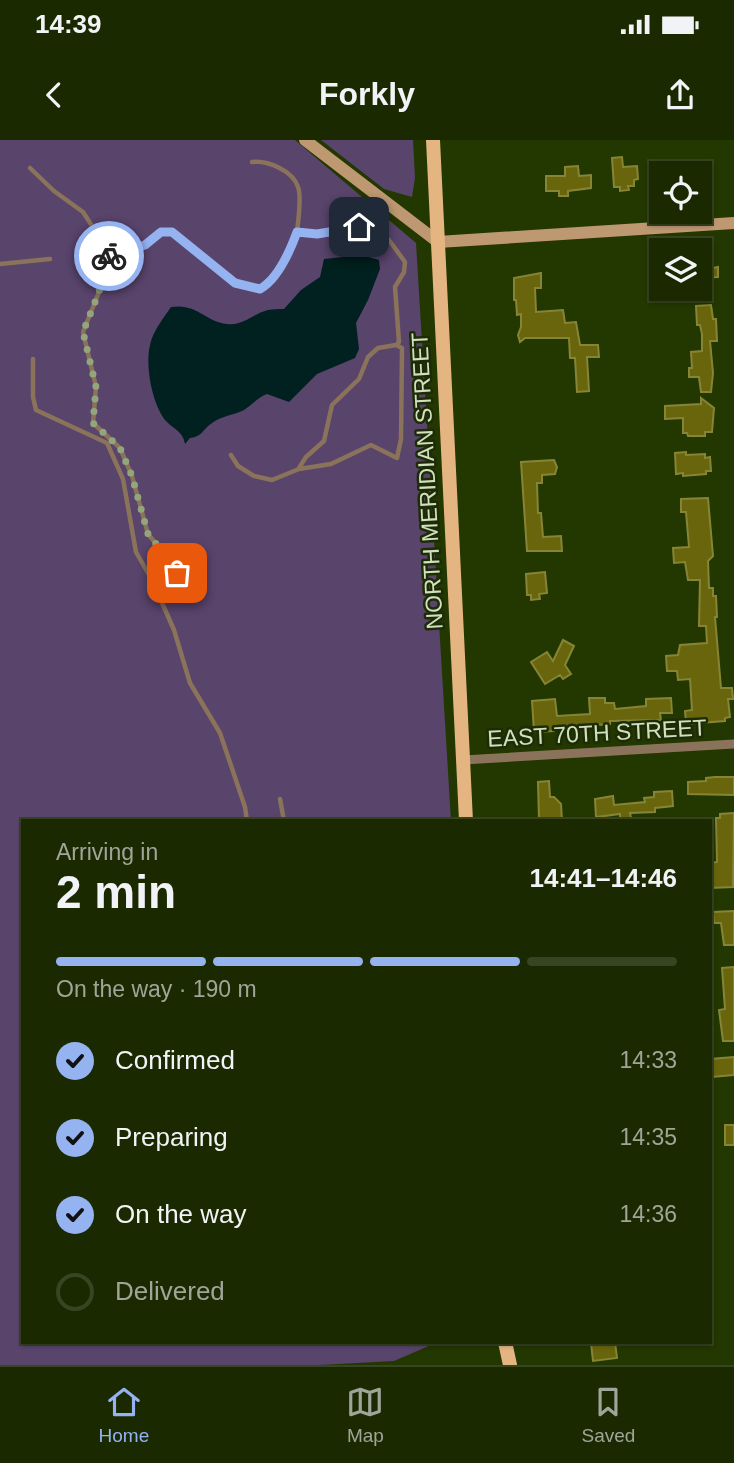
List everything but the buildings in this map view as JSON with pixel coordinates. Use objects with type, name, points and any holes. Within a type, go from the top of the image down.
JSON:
[{"type":"main road","points":[[305,140],[438,242],[730,221]]},
{"type":"main road","name":"NORTH MERIDIAN STREET","points":[[433,140],[466,819]]},
{"type":"main road","points":[[505,1344],[510,1365]]},
{"type":"street","name":"EAST 70TH STREET","points":[[463,760],[734,744]]},
{"type":"lane","points":[[106,256],[145,245],[161,232],[172,232],[235,283],[260,289],[267,285],[297,232],[298,187],[289,175],[274,166],[252,162]]},
{"type":"lane","points":[[30,168],[54,191],[83,212],[106,256],[99,292],[83,332],[96,387],[93,423],[120,448],[132,476],[148,534],[177,573]]},
{"type":"lane","points":[[297,232],[317,234],[359,227],[378,232],[389,240],[405,262],[404,272],[395,287],[399,342],[396,345]]},
{"type":"lane","points":[[0,264],[50,259]]},
{"type":"lane","points":[[231,455],[238,466],[254,476],[272,480],[299,469],[331,464],[371,445],[397,458],[401,439],[402,348],[396,345],[378,348],[368,357],[359,379],[332,405],[324,441],[306,457],[299,469]]},
{"type":"lane","points":[[33,359],[33,397],[36,410],[107,443],[115,459],[123,479],[136,552],[152,580],[174,630],[190,683],[220,733],[247,819]]},
{"type":"lane","points":[[280,799],[284,819]]},
{"type":"shaded area","points":[[0,140],[295,140],[416,243],[451,819],[21,819],[21,1344],[433,1344],[394,1361],[320,1365],[0,1365]]},
{"type":"shaded area","points":[[321,140],[413,140],[415,178],[412,197],[384,189]]},
{"type":"water","points":[[362,255],[379,260],[380,269],[356,323],[359,349],[355,358],[317,374],[289,402],[267,394],[244,410],[209,425],[185,444],[180,433],[160,413],[149,373],[151,340],[171,307],[180,306],[194,310],[212,320],[227,324],[243,322],[268,310],[284,309],[301,290],[320,277],[324,259]]},
{"type":"way so far","points":[[109,256],[106,256],[99,292],[83,332],[96,387],[93,423],[120,448],[132,476],[148,534],[177,573]]},
{"type":"route","points":[[109,256],[145,245],[161,232],[172,232],[235,283],[260,289],[267,285],[280,266],[297,232],[317,234],[359,227]]}]
